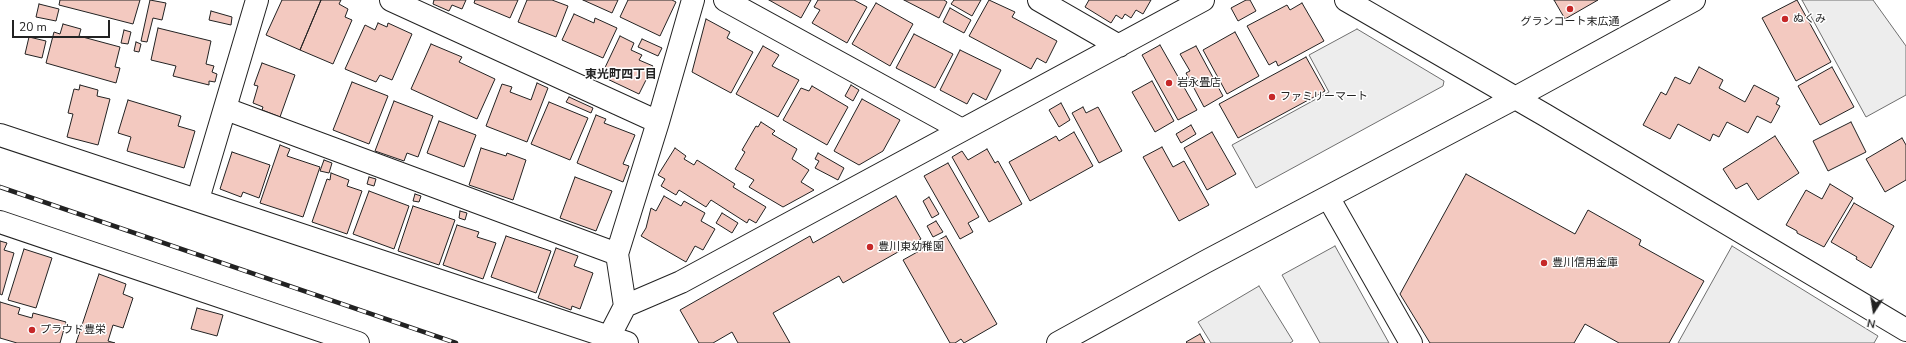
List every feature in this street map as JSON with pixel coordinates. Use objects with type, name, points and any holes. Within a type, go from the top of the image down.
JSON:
[{"type":"street","points":[[198,200],[257,0]]},
{"type":"street","points":[[391,0],[658,122]]},
{"type":"street","points":[[0,135],[618,340],[625,306],[617,254],[658,122],[693,0]]},
{"type":"street","points":[[725,0],[962,130]]},
{"type":"street","points":[[1038,0],[1119,46]]},
{"type":"street","points":[[625,306],[681,282],[1203,0]]},
{"type":"street","points":[[1346,0],[1515,98],[1906,330]]},
{"type":"street","points":[[1058,343],[1515,98],[1694,0]]},
{"type":"street","points":[[226,109],[617,254]]},
{"type":"street","points":[[1328,197],[1411,343]]},
{"type":"street","points":[[0,222],[358,343]]},
{"type":"shaded area","points":[[1802,0],[1873,0],[1906,46],[1906,95],[1866,117]]},
{"type":"shaded area","points":[[1357,29],[1444,81],[1443,86],[1256,188],[1232,145],[1329,92],[1309,55]]},
{"type":"shaded area","points":[[1335,246],[1389,343],[1320,343],[1282,275]]},
{"type":"shaded area","points":[[1732,246],[1878,336],[1874,343],[1678,343]]},
{"type":"shaded area","points":[[1259,286],[1293,341],[1290,343],[1211,343],[1198,322]]},
{"type":"building","points":[[60,0],[140,0],[133,24],[59,5]]},
{"type":"building","points":[[150,0],[166,3],[162,20],[153,18],[147,42],[141,41]]},
{"type":"building","points":[[282,0],[321,0],[300,50],[266,35]]},
{"type":"building","points":[[321,0],[341,0],[339,4],[348,9],[345,17],[352,20],[333,64],[300,50]]},
{"type":"building","points":[[434,0],[466,0],[462,9],[452,5],[449,11],[433,4]]},
{"type":"building","points":[[475,0],[518,0],[510,18],[474,3]]},
{"type":"building","points":[[527,0],[552,0],[568,6],[556,37],[518,22]]},
{"type":"building","points":[[583,0],[618,0],[612,13]]},
{"type":"building","points":[[628,0],[672,0],[676,2],[660,36],[620,17]]},
{"type":"building","points":[[769,0],[811,0],[801,18]]},
{"type":"building","points":[[818,0],[854,0],[867,7],[847,43],[812,23],[820,10],[814,7]]},
{"type":"building","points":[[904,0],[944,0],[947,2],[939,18]]},
{"type":"building","points":[[954,0],[981,0],[972,16],[951,4]]},
{"type":"building","points":[[989,0],[1015,12],[1012,17],[1057,41],[1046,63],[1037,58],[1031,69],[969,36]]},
{"type":"building","points":[[1089,0],[1151,0],[1143,14],[1136,10],[1131,18],[1125,14],[1122,19],[1116,15],[1111,23],[1085,7]]},
{"type":"building","points":[[1246,0],[1250,0],[1256,11],[1238,21],[1231,8]]},
{"type":"building","name":"グランコート末広通","points":[[1554,0],[1598,0],[1565,19]]},
{"type":"building","points":[[1797,0],[1831,62],[1796,81],[1762,18]]},
{"type":"building","points":[[876,3],[913,24],[890,66],[852,44]]},
{"type":"building","points":[[1302,3],[1324,41],[1278,66],[1276,61],[1269,65],[1247,26],[1287,5],[1290,10]]},
{"type":"building","points":[[39,4],[59,9],[56,21],[36,17]]},
{"type":"building","points":[[950,8],[971,20],[964,33],[943,22]]},
{"type":"building","points":[[211,11],[232,17],[231,25],[209,20]]},
{"type":"building","points":[[574,14],[594,23],[595,18],[617,28],[603,58],[562,40]]},
{"type":"building","points":[[706,19],[730,32],[727,38],[753,52],[731,93],[692,72]]},
{"type":"building","points":[[378,23],[387,27],[388,23],[412,34],[392,80],[380,75],[376,82],[345,69],[365,25],[375,30]]},
{"type":"building","points":[[63,24],[81,29],[79,36],[120,47],[115,67],[120,68],[116,83],[46,63],[54,32],[60,34]]},
{"type":"building","points":[[158,28],[211,41],[206,64],[214,66],[212,72],[217,74],[215,82],[209,81],[209,85],[173,76],[176,66],[151,60]]},
{"type":"building","points":[[124,30],[131,32],[128,44],[121,43]]},
{"type":"building","points":[[1235,32],[1259,76],[1227,94],[1203,50]]},
{"type":"building","points":[[914,34],[953,54],[935,88],[896,68]]},
{"type":"building","points":[[620,36],[634,43],[631,50],[642,55],[639,60],[653,66],[639,94],[601,76]]},
{"type":"building","points":[[29,37],[46,41],[42,58],[25,54]]},
{"type":"building","points":[[642,39],[662,48],[658,56],[638,47]]},
{"type":"building","points":[[136,42],[141,44],[139,52],[134,51]]},
{"type":"building","points":[[431,44],[462,57],[459,62],[495,79],[477,119],[411,89]]},
{"type":"building","name":"岩永畳店","points":[[1160,45],[1197,110],[1178,120],[1142,55]]},
{"type":"building","points":[[763,46],[779,55],[772,66],[799,80],[778,117],[736,94]]},
{"type":"building","points":[[1196,46],[1223,96],[1204,107],[1186,73],[1190,71],[1180,54]]},
{"type":"building","points":[[960,50],[1001,70],[986,100],[973,93],[967,104],[940,90]]},
{"type":"building","name":"ファミリーマート","points":[[1306,57],[1325,91],[1238,138],[1219,104]]},
{"type":"building","points":[[262,63],[295,75],[280,117],[262,110],[263,107],[253,103],[258,86],[254,85]]},
{"type":"building","points":[[1699,67],[1723,80],[1719,88],[1745,102],[1754,85],[1779,98],[1776,104],[1780,106],[1771,123],[1757,116],[1748,133],[1727,122],[1719,137],[1713,134],[1710,141],[1678,124],[1670,139],[1643,125],[1661,92],[1666,95],[1675,77],[1690,84]]},
{"type":"building","points":[[1832,67],[1854,107],[1820,125],[1798,86]]},
{"type":"building","points":[[1152,81],[1174,121],[1155,132],[1132,92]]},
{"type":"building","points":[[352,82],[388,96],[369,144],[333,130]]},
{"type":"building","points":[[537,83],[548,88],[527,142],[486,126],[502,84],[512,87],[510,92],[531,100]]},
{"type":"building","points":[[80,85],[98,90],[97,96],[110,99],[98,145],[67,137],[73,114],[68,113],[74,89],[79,90]]},
{"type":"building","points":[[851,85],[859,90],[853,101],[845,96]]},
{"type":"building","points":[[812,86],[848,107],[827,145],[783,120],[801,88],[809,91]]},
{"type":"building","points":[[569,97],[593,108],[591,113],[566,102]]},
{"type":"building","points":[[862,99],[900,120],[883,151],[859,165],[834,151]]},
{"type":"building","points":[[128,100],[181,116],[178,126],[195,131],[184,168],[127,151],[131,137],[118,133]]},
{"type":"building","points":[[394,101],[433,116],[418,157],[407,153],[404,161],[375,151]]},
{"type":"building","points":[[549,102],[588,118],[570,160],[531,144]]},
{"type":"building","points":[[1061,103],[1070,120],[1059,127],[1049,110]]},
{"type":"building","points":[[1083,107],[1086,113],[1098,107],[1122,151],[1099,163],[1072,113]]},
{"type":"building","points":[[596,115],[606,119],[604,123],[635,135],[623,164],[629,166],[623,182],[577,163]]},
{"type":"building","points":[[439,121],[476,135],[464,167],[427,153]]},
{"type":"building","points":[[761,122],[775,131],[772,134],[797,149],[792,159],[809,170],[801,182],[814,190],[783,207],[749,187],[754,180],[735,169],[745,152],[742,150],[756,126],[758,127]]},
{"type":"building","points":[[1851,122],[1866,152],[1828,171],[1813,141]]},
{"type":"building","points":[[1191,125],[1196,134],[1181,143],[1176,134]]},
{"type":"building","points":[[1074,132],[1093,166],[1030,201],[1009,162],[1056,136],[1059,141]]},
{"type":"building","points":[[1212,132],[1236,174],[1207,190],[1184,148]]},
{"type":"building","points":[[1775,136],[1799,173],[1758,200],[1747,183],[1736,189],[1723,169]]},
{"type":"building","points":[[1902,138],[1906,145],[1906,180],[1885,192],[1866,159]]},
{"type":"building","points":[[280,145],[290,149],[287,156],[320,167],[303,217],[260,203]]},
{"type":"building","points":[[1162,147],[1173,167],[1184,161],[1209,205],[1179,221],[1143,157]]},
{"type":"building","points":[[481,148],[506,156],[507,153],[526,160],[513,200],[469,185]]},
{"type":"building","points":[[675,148],[686,156],[684,159],[694,165],[697,160],[735,184],[733,187],[766,207],[756,223],[749,219],[747,223],[711,200],[706,207],[679,190],[676,195],[661,186],[665,179],[658,175]]},
{"type":"building","points":[[987,149],[995,163],[998,161],[1022,204],[989,222],[952,157],[962,151],[968,160]]},
{"type":"building","points":[[232,152],[270,165],[259,198],[243,192],[241,197],[220,189]]},
{"type":"building","points":[[818,153],[844,168],[838,180],[815,168],[819,161],[815,159]]},
{"type":"building","points":[[324,160],[332,163],[329,173],[320,171]]},
{"type":"building","points":[[948,163],[979,217],[968,223],[973,232],[960,239],[924,176]]},
{"type":"building","points":[[331,173],[349,180],[347,186],[362,191],[347,234],[312,222],[327,179],[330,180]]},
{"type":"building","name":"豊川信用金庫","points":[[1466,174],[1575,234],[1588,210],[1641,240],[1639,245],[1704,281],[1669,343],[1619,343],[1585,324],[1574,343],[1430,343],[1400,294]]},
{"type":"building","points":[[369,177],[376,179],[374,186],[367,184]]},
{"type":"building","points":[[575,177],[612,191],[596,231],[560,218]]},
{"type":"building","points":[[1830,184],[1853,198],[1824,247],[1797,233],[1797,231],[1786,225],[1806,190],[1822,199]]},
{"type":"building","points":[[369,191],[409,206],[394,249],[353,234]]},
{"type":"building","points":[[415,194],[421,196],[419,202],[413,201]]},
{"type":"building","points":[[664,196],[681,206],[684,201],[705,213],[701,221],[715,229],[703,250],[695,246],[686,262],[641,236],[646,228],[651,208],[656,211]]},
{"type":"building","points":[[896,196],[921,239],[843,283],[839,276],[773,313],[790,343],[738,343],[732,332],[713,343],[699,343],[680,310],[810,236],[813,243]]},
{"type":"building","points":[[929,197],[939,214],[932,218],[923,201]]},
{"type":"building","points":[[1854,203],[1894,226],[1871,268],[1856,259],[1857,257],[1831,242]]},
{"type":"building","points":[[413,206],[455,220],[439,265],[398,251]]},
{"type":"building","points":[[460,211],[467,213],[465,220],[459,218]]},
{"type":"building","points":[[722,213],[738,223],[732,233],[716,223]]},
{"type":"building","points":[[936,221],[943,232],[933,237],[927,226]]},
{"type":"building","points":[[457,225],[479,232],[477,237],[496,243],[483,279],[443,265]]},
{"type":"building","points":[[506,236],[551,251],[536,293],[491,277]]},
{"type":"building","points":[[946,236],[997,324],[964,343],[961,339],[955,343],[950,343],[903,260]]},
{"type":"building","points":[[0,241],[7,243],[4,250],[14,253],[2,295],[0,294]]},
{"type":"building","points":[[556,248],[578,256],[574,266],[593,273],[580,309],[572,306],[571,310],[538,298]]},
{"type":"building","points":[[24,249],[52,258],[36,308],[8,300]]},
{"type":"building","points":[[99,274],[126,284],[123,294],[133,298],[123,328],[113,325],[108,341],[115,343],[76,343]]},
{"type":"building","name":"プラウド豊栄","points":[[0,302],[20,308],[18,314],[32,318],[33,313],[66,322],[60,343],[17,343],[0,338]]},
{"type":"building","points":[[197,308],[223,315],[217,336],[191,329]]},
{"type":"building","points":[[1200,334],[1205,343],[1186,342]]},
{"type":"railway","points":[[0,187],[456,343]]},
{"type":"place","name":"グランコート末広通","points":[[1570,9]]},
{"type":"place","name":"ぬくみ","points":[[1785,19]]},
{"type":"place","name":"岩永畳店","points":[[1169,83]]},
{"type":"place","name":"ファミリーマート","points":[[1272,97]]},
{"type":"place","name":"豊川東幼稚園","points":[[870,247]]},
{"type":"place","name":"豊川信用金庫","points":[[1544,263]]},
{"type":"place","name":"プラウド豊栄","points":[[32,330]]},
{"type":"district","name":"東光町四丁目","points":[[621,75]]}]
